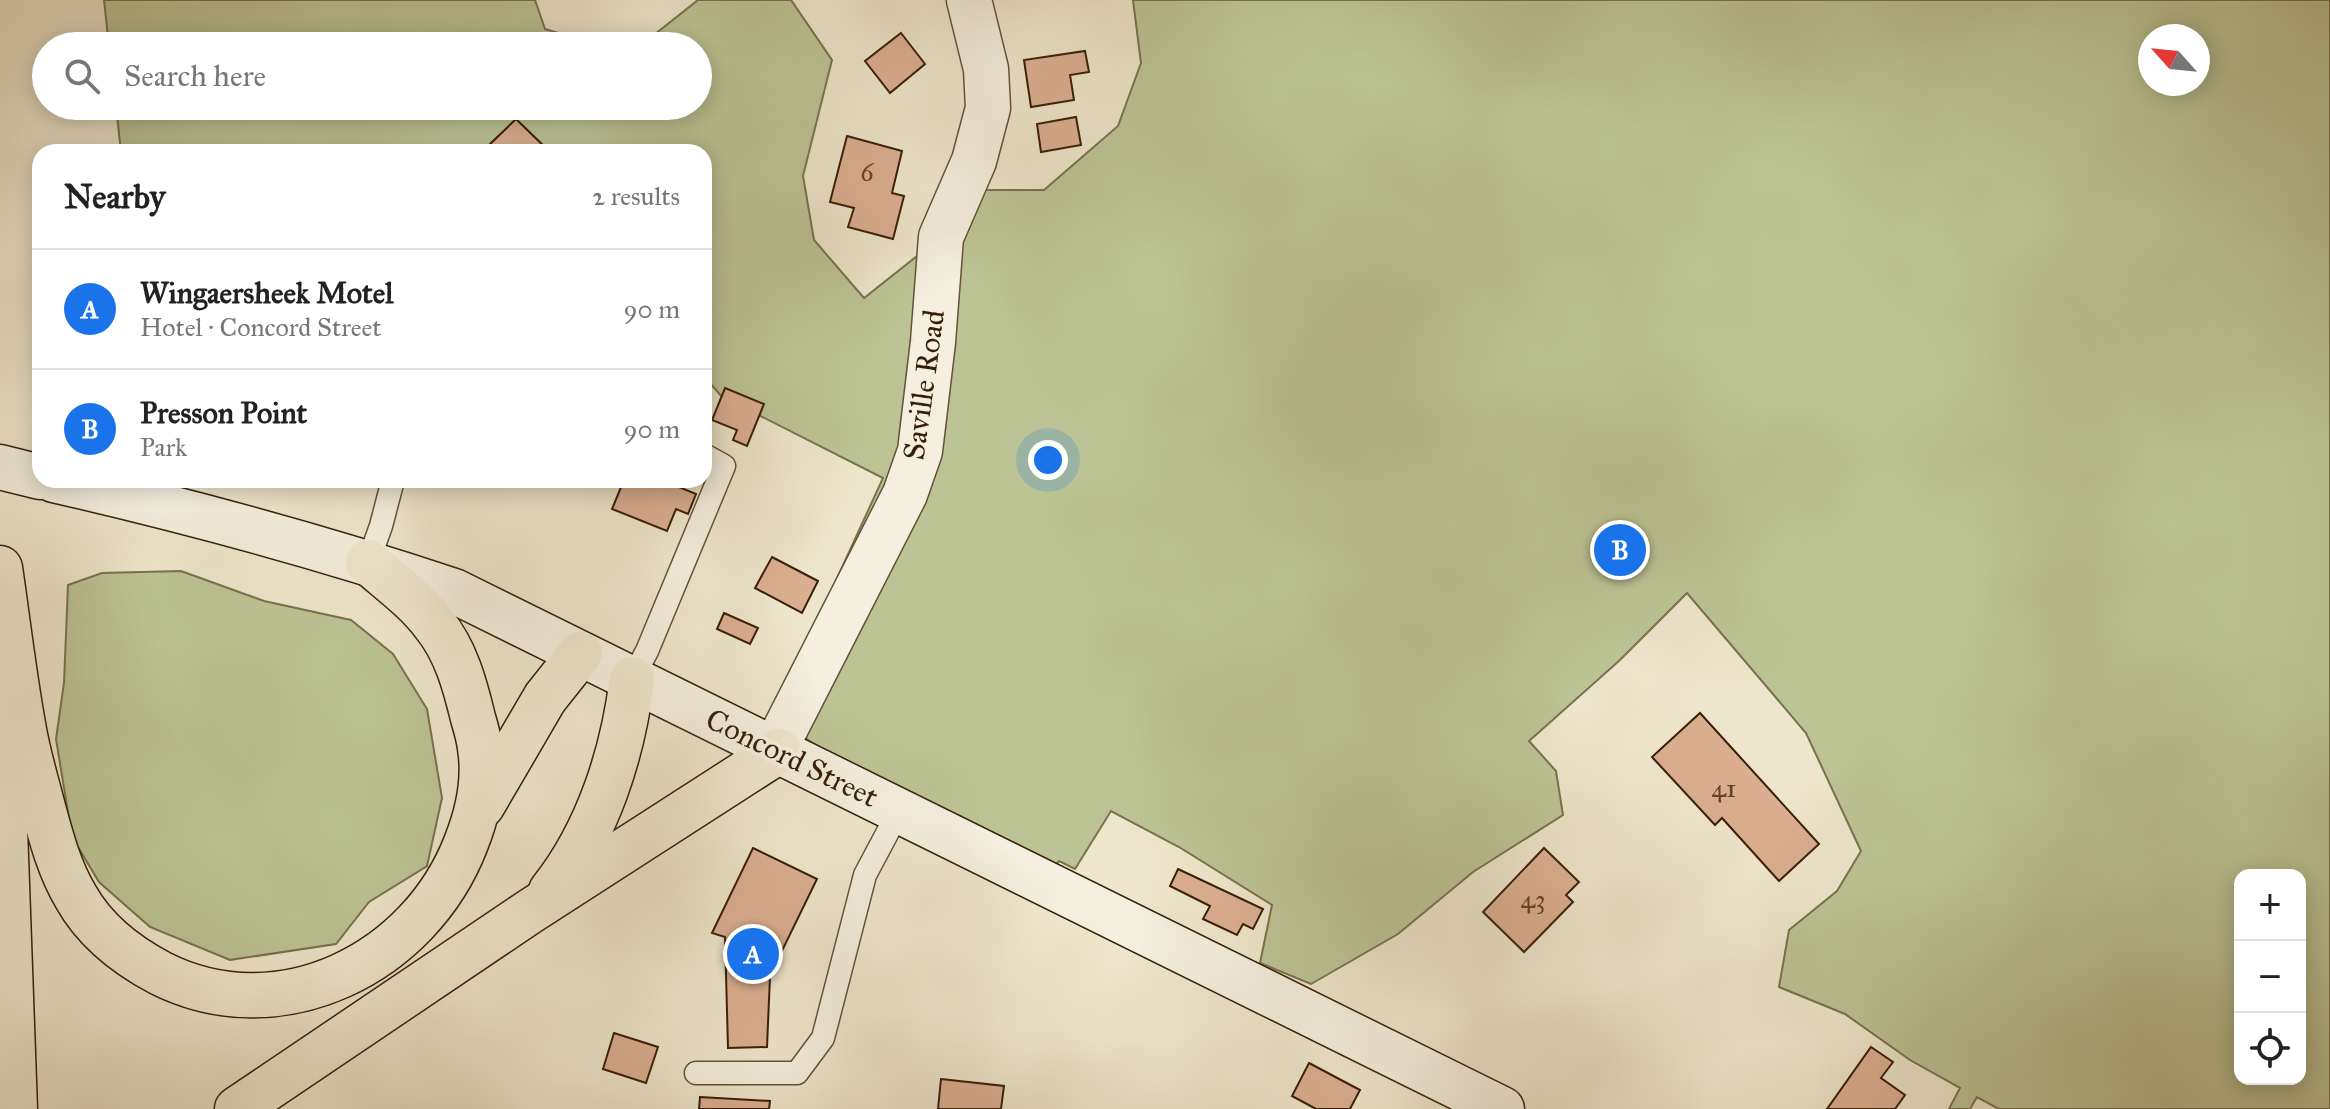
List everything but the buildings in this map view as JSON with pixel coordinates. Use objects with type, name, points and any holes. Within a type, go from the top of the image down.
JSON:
[{"type":"highway","points":[[368,562],[415,602],[450,648],[469,701],[481,748],[476,817]]},
{"type":"highway","points":[[0,568],[24,732],[58,857],[76,897],[115,945],[148,967],[188,985],[229,993],[286,992],[348,973],[396,943],[427,912],[448,881],[494,781],[537,710],[580,654]]},
{"type":"highway","points":[[0,679],[15,1109]]},
{"type":"highway","points":[[529,912],[557,883],[579,851],[596,814],[627,717],[632,679]]},
{"type":"highway","points":[[237,1109],[777,750]]},
{"type":"main road","name":"Saville Road","points":[[777,750],[905,494],[920,451],[941,237],[974,161],[988,108],[986,69],[969,0]]},
{"type":"main road","points":[[0,467],[32,475]]},
{"type":"main road","name":"Concord Street","points":[[89,488],[176,508],[368,562],[454,591],[1502,1109]]},
{"type":"lane","points":[[632,679],[647,651],[724,466],[712,459]]},
{"type":"lane","points":[[368,562],[391,488]]},
{"type":"lane","points":[[696,1073],[797,1073],[823,1038],[865,875],[899,811]]},
{"type":"green space","points":[[104,0],[535,0],[545,29],[555,32],[107,32]]},
{"type":"green space","points":[[698,0],[791,0],[832,60],[803,176],[814,240],[864,298],[941,237],[981,190],[1044,190],[1118,126],[1141,63],[1133,0],[2330,0],[2330,1109],[1999,1109],[1977,1097],[1970,1109],[1949,1109],[1960,1088],[1910,1060],[1845,1014],[1779,987],[1789,930],[1837,891],[1861,851],[1806,733],[1687,593],[1620,660],[1529,741],[1556,771],[1563,815],[1473,872],[1398,934],[1311,984],[1260,963],[1272,905],[1179,847],[1111,811],[1075,869],[1059,861],[1052,869],[880,786],[805,738],[783,696],[883,478],[721,396],[712,385],[712,144],[526,144],[516,135],[493,144],[120,144],[118,120],[712,120],[712,32],[658,32]]},
{"type":"green space","points":[[181,571],[264,601],[351,620],[393,654],[427,709],[442,798],[427,866],[369,902],[336,944],[230,960],[150,927],[99,882],[72,837],[56,739],[64,683],[68,585],[102,573]]},
{"type":"place","name":"Presson Point","points":[[1620,550]]},
{"type":"place","name":"Wingaersheek Motel","points":[[753,954]]}]
